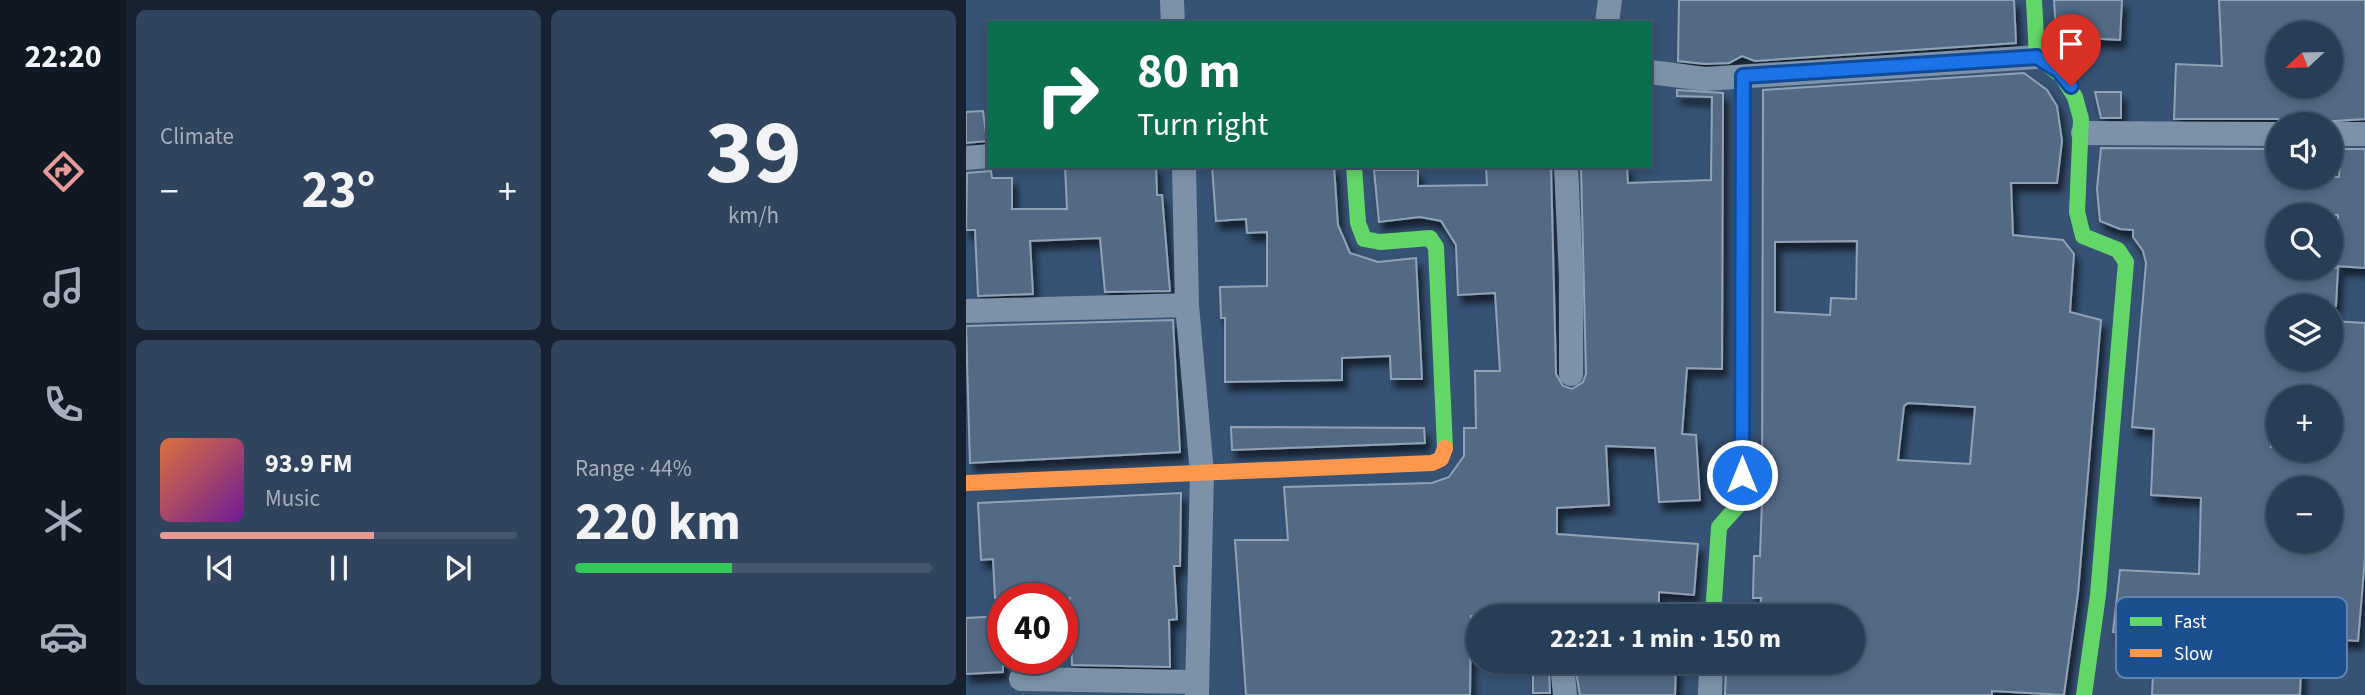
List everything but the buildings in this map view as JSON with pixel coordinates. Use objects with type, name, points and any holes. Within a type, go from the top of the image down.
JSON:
[{"type":"street","points":[[1172,0],[1173,21]]},
{"type":"street","points":[[1607,21],[1610,0]]},
{"type":"street","points":[[2034,0],[2037,57]]},
{"type":"street","points":[[1652,72],[1705,79],[2037,57],[2059,71],[2071,86],[2083,133],[2078,222],[2083,236],[2118,250],[2126,262],[2127,276],[2098,595],[2084,695]]},
{"type":"street","points":[[1714,604],[1719,527],[1742,502],[1743,76]]},
{"type":"street","points":[[2083,133],[2266,134]]},
{"type":"street","points":[[2343,134],[2365,134]]},
{"type":"street","points":[[966,158],[987,156]]},
{"type":"street","points":[[1021,679],[1197,689],[1202,473],[1187,305],[1184,168]]},
{"type":"street","points":[[966,483],[1432,463],[1441,460],[1445,449],[1436,247],[1430,239],[1419,237],[1375,244],[1364,239],[1358,223],[1354,168]]},
{"type":"street","points":[[1566,168],[1572,277],[1571,374]]},
{"type":"street","points":[[966,311],[1187,305]]},
{"type":"street","points":[[1710,695],[1711,674]]},
{"type":"traffic: fast","points":[[2034,0],[2037,57],[2062,76],[2075,97],[2081,119],[2077,212],[2083,236],[2118,250],[2126,262],[2098,595],[2084,695]]},
{"type":"traffic: fast","points":[[1714,604],[1719,527],[1742,501],[1743,76]]},
{"type":"traffic: fast","points":[[1354,168],[1358,223],[1364,239],[1380,242],[1430,238],[1436,247],[1445,448]]},
{"type":"traffic: slow","points":[[966,483],[1432,463],[1441,459],[1445,448]]},
{"type":"route","points":[[1742,475],[1743,76],[2037,57],[2059,71],[2071,86]]}]
